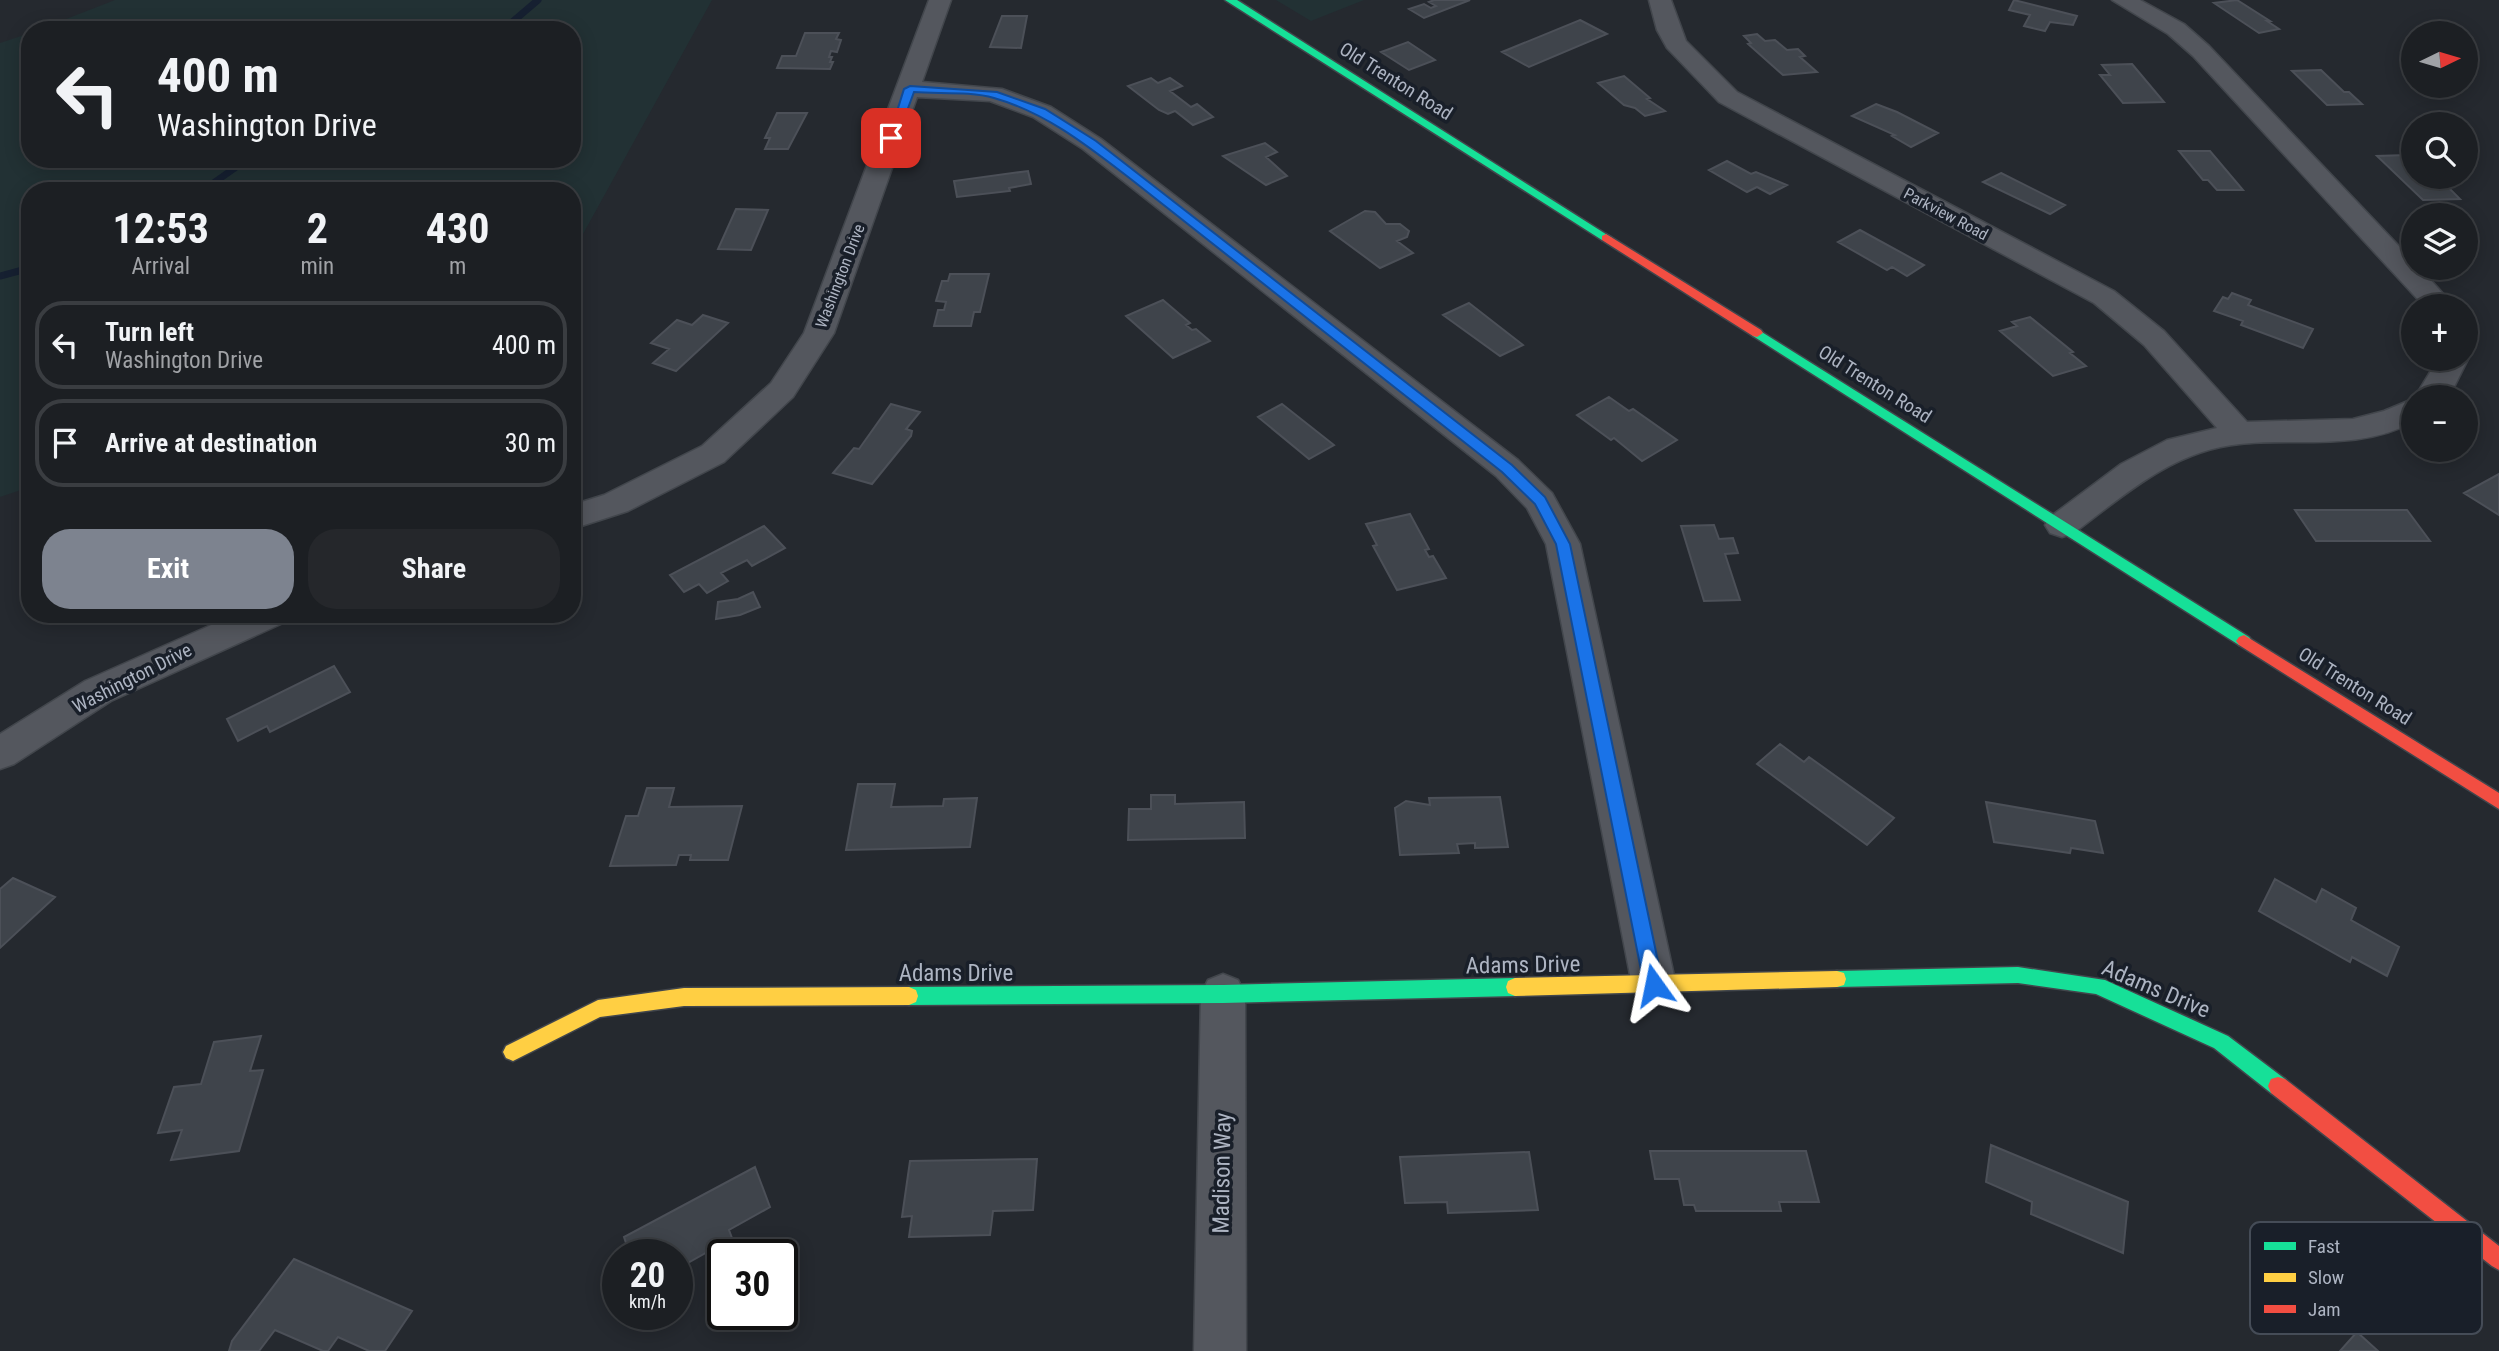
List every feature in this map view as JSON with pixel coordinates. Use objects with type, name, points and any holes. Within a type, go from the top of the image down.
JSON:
[{"type":"main road","name":"Old Trenton Road","points":[[1230,0],[2499,802]]},
{"type":"main road","name":"Adams Drive","points":[[513,1052],[598,1009],[684,997],[1223,994],[2018,975],[2098,986],[2221,1042],[2452,1222]]},
{"type":"main road","name":"Adams Drive","points":[[2482,1246],[2499,1259]]},
{"type":"street","name":"Washington Drive","points":[[581,514],[616,503],[712,454],[782,390],[819,333],[910,89],[940,0]]},
{"type":"street","name":"Parkview Road","points":[[1660,0],[1663,24],[1685,58],[1728,97],[2104,298],[2154,338],[2239,433]]},
{"type":"street","points":[[2123,0],[2176,29],[2201,51],[2429,294]]},
{"type":"street","points":[[910,89],[993,94],[1042,112],[1092,144],[1507,468],[1540,501],[1563,544],[1654,985]]},
{"type":"street","points":[[2062,525],[2132,472],[2178,448],[2239,433],[2344,429],[2401,417]]},
{"type":"street","name":"Washington Drive","points":[[0,753],[98,691],[250,623]]},
{"type":"street","name":"Madison Way","points":[[1220,1351],[1223,994]]},
{"type":"shaded area","points":[[115,0],[712,0],[581,238],[581,182],[21,182],[21,490],[0,497],[0,43],[21,36],[21,168],[581,168],[581,21],[61,21]]},
{"type":"shaded area","points":[[1276,0],[1364,0],[1311,21]]},
{"type":"building","points":[[1470,0],[1424,18],[1409,9],[1424,4],[1431,8],[1436,6],[1429,2]]},
{"type":"building","points":[[2014,0],[2077,16],[2073,25],[2050,22],[2045,31],[2024,26],[2030,15],[2009,10]]},
{"type":"building","points":[[2237,0],[2279,29],[2259,33],[2214,3]]},
{"type":"building","points":[[1002,16],[1027,16],[1021,48],[990,47]]},
{"type":"building","points":[[1580,20],[1607,34],[1529,67],[1502,52]]},
{"type":"building","points":[[805,33],[839,33],[836,39],[841,40],[837,52],[831,51],[829,57],[832,57],[830,62],[833,62],[830,69],[777,68],[782,56],[796,56]]},
{"type":"building","points":[[1757,34],[1765,41],[1775,40],[1787,50],[1798,49],[1805,56],[1800,57],[1817,72],[1783,75],[1748,44],[1751,43],[1744,36]]},
{"type":"building","points":[[1408,42],[1435,60],[1409,70],[1381,52]]},
{"type":"building","points":[[2132,64],[2164,102],[2123,103],[2100,75],[2110,75],[2102,65]]},
{"type":"building","points":[[2321,70],[2344,92],[2349,92],[2362,104],[2327,105],[2292,71]]},
{"type":"building","points":[[1624,76],[1650,98],[1647,99],[1665,111],[1645,116],[1635,108],[1624,105],[1598,83]]},
{"type":"building","points":[[1151,78],[1158,83],[1170,78],[1182,86],[1170,91],[1191,107],[1197,104],[1213,117],[1193,125],[1175,111],[1168,114],[1159,110],[1128,86]]},
{"type":"building","points":[[1876,104],[1938,133],[1911,147],[1892,136],[1895,135],[1852,116]]},
{"type":"building","points":[[777,113],[807,113],[788,149],[765,149],[770,138],[765,138]]},
{"type":"building","points":[[1265,143],[1277,152],[1266,157],[1287,176],[1266,185],[1223,156]]},
{"type":"building","points":[[2179,151],[2210,151],[2243,190],[2217,190],[2208,180],[2203,180]]},
{"type":"building","points":[[2401,155],[2401,179],[2377,156]]},
{"type":"building","points":[[1727,161],[1751,174],[1756,172],[1787,185],[1770,194],[1757,187],[1747,192],[1709,170]]},
{"type":"building","points":[[1028,171],[1031,184],[1009,188],[1010,191],[957,197],[954,181]]},
{"type":"building","points":[[2001,173],[2065,205],[2050,214],[1983,182]]},
{"type":"building","points":[[2412,189],[2450,189],[2460,199],[2423,200]]},
{"type":"building","points":[[736,209],[768,210],[751,250],[718,249]]},
{"type":"building","points":[[1365,211],[1375,212],[1386,224],[1400,224],[1409,231],[1407,237],[1397,241],[1413,253],[1380,268],[1330,231]]},
{"type":"building","points":[[1860,230],[1924,265],[1907,276],[1892,267],[1887,270],[1838,242]]},
{"type":"building","points":[[950,274],[989,274],[980,312],[974,312],[971,326],[934,326],[938,310],[944,310],[946,302],[936,301],[942,281],[948,281]]},
{"type":"building","points":[[2232,293],[2251,300],[2248,305],[2313,329],[2303,348],[2241,325],[2243,321],[2214,311],[2223,297],[2228,299]]},
{"type":"building","points":[[1163,300],[1190,323],[1186,325],[1192,330],[1196,329],[1210,341],[1173,358],[1126,316]]},
{"type":"building","points":[[1469,303],[1523,345],[1500,356],[1443,315]]},
{"type":"building","points":[[703,315],[728,323],[676,371],[653,363],[669,349],[651,343],[677,320],[692,325]]},
{"type":"building","points":[[2030,317],[2086,366],[2053,376],[2000,331],[2017,326],[2012,322]]},
{"type":"building","points":[[1609,397],[1629,411],[1633,409],[1677,440],[1642,461],[1614,438],[1611,440],[1577,415]]},
{"type":"building","points":[[891,404],[920,412],[906,429],[912,431],[911,436],[872,484],[833,473],[854,448],[859,449]]},
{"type":"building","points":[[1282,404],[1334,445],[1309,459],[1258,417]]},
{"type":"building","points":[[2499,474],[2499,515],[2464,493]]},
{"type":"building","points":[[2295,510],[2407,510],[2430,541],[2316,541]]},
{"type":"building","points":[[1410,514],[1429,549],[1425,550],[1429,557],[1433,556],[1446,578],[1397,590],[1373,546],[1377,545],[1366,524]]},
{"type":"building","points":[[1714,525],[1719,539],[1733,538],[1738,553],[1725,554],[1740,600],[1704,601],[1681,526]]},
{"type":"building","points":[[764,526],[785,548],[752,566],[747,560],[721,573],[728,581],[707,593],[699,584],[684,592],[670,575]]},
{"type":"building","points":[[753,592],[760,607],[740,615],[716,619],[718,602],[738,599]]},
{"type":"building","points":[[334,666],[350,692],[270,732],[267,726],[238,741],[227,719]]},
{"type":"building","points":[[1780,744],[1804,762],[1809,757],[1894,818],[1867,845],[1757,764]]},
{"type":"building","points":[[858,784],[895,784],[891,807],[943,806],[944,799],[977,798],[970,847],[846,850]]},
{"type":"building","points":[[647,788],[674,788],[669,807],[742,806],[728,860],[690,860],[691,855],[679,855],[676,865],[610,866],[626,816],[638,816]]},
{"type":"building","points":[[1151,795],[1175,795],[1175,804],[1244,802],[1245,838],[1128,840],[1129,809],[1151,809]]},
{"type":"building","points":[[1500,797],[1508,847],[1475,848],[1475,843],[1457,844],[1459,853],[1400,855],[1395,808],[1406,801],[1430,805],[1429,798]]},
{"type":"building","points":[[1986,802],[2095,821],[2103,853],[2071,848],[2070,853],[1994,842]]},
{"type":"building","points":[[13,878],[55,897],[0,948],[0,889]]},
{"type":"building","points":[[2275,879],[2316,902],[2322,889],[2356,908],[2351,920],[2399,947],[2387,976],[2352,957],[2350,962],[2259,911]]},
{"type":"building","points":[[261,1036],[250,1071],[263,1070],[239,1151],[171,1160],[182,1130],[158,1133],[174,1087],[201,1084],[214,1042]]},
{"type":"building","points":[[1991,1145],[2128,1202],[2123,1253],[2031,1214],[2032,1202],[1986,1182]]},
{"type":"building","points":[[1650,1151],[1806,1151],[1819,1202],[1779,1202],[1781,1211],[1696,1211],[1694,1205],[1684,1205],[1679,1179],[1655,1179]]},
{"type":"building","points":[[1529,1152],[1538,1210],[1448,1213],[1447,1202],[1405,1203],[1400,1157]]},
{"type":"building","points":[[1037,1159],[1033,1210],[993,1211],[990,1235],[909,1237],[912,1216],[902,1217],[910,1161]]},
{"type":"building","points":[[755,1167],[770,1207],[729,1230],[730,1239],[707,1239],[707,1252],[693,1260],[693,1239],[624,1237]]},
{"type":"building","points":[[294,1259],[412,1311],[385,1351],[369,1351],[338,1337],[328,1351],[323,1351],[275,1330],[259,1351],[229,1351],[232,1341]]},
{"type":"building","points":[[2355,1334],[2359,1334],[2378,1351],[2340,1351]]},
{"type":"waterway","points":[[514,21],[538,0]]},
{"type":"waterway","points":[[215,182],[235,168]]},
{"type":"waterway","points":[[0,276],[21,270]]},
{"type":"traffic: fast","points":[[1230,0],[1606,238]]},
{"type":"traffic: fast","points":[[1757,333],[2244,641]]},
{"type":"traffic: fast","points":[[1837,979],[2018,975],[2098,986],[2221,1042],[2278,1086]]},
{"type":"traffic: fast","points":[[909,996],[1223,994],[1515,987]]},
{"type":"traffic: slow","points":[[1515,987],[1837,979]]},
{"type":"traffic: slow","points":[[513,1052],[598,1009],[684,997],[909,996]]},
{"type":"traffic: jam","points":[[1606,238],[1757,333]]},
{"type":"traffic: jam","points":[[2244,641],[2499,802]]},
{"type":"traffic: jam","points":[[2278,1086],[2452,1222]]},
{"type":"traffic: jam","points":[[2482,1246],[2499,1259]]},
{"type":"route","points":[[891,138],[910,89],[949,89],[993,94],[1042,112],[1092,144],[1136,178],[1507,468],[1540,501],[1563,544],[1654,985]]}]
